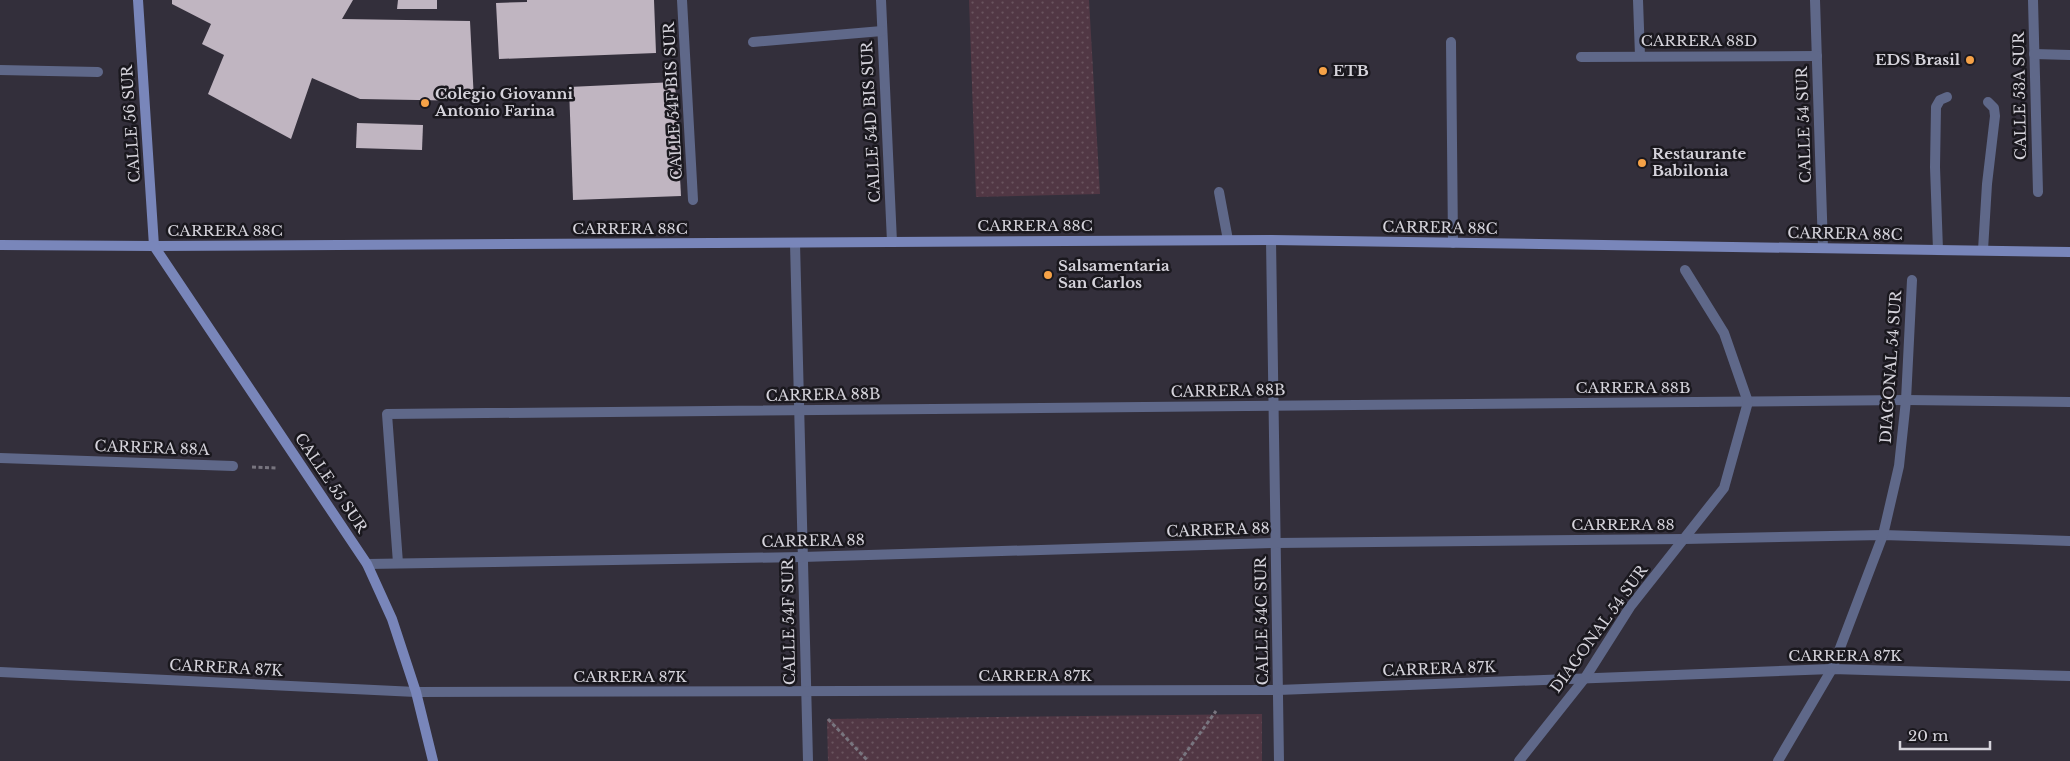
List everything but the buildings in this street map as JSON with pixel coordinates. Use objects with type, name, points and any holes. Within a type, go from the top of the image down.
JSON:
[{"type":"street","name":"CALLE 56 SUR","points":[[138,0],[154,246]]},
{"type":"street","name":"CALLE 54F BIS SUR","points":[[682,0],[693,200]]},
{"type":"street","name":"CALLE 54D BIS SUR","points":[[880,0],[892,242]]},
{"type":"street","points":[[1638,0],[1640,56]]},
{"type":"street","name":"CALLE 54 SUR","points":[[1815,0],[1822,248]]},
{"type":"street","name":"CALLE 53A SUR","points":[[2033,0],[2038,192]]},
{"type":"street","points":[[753,42],[882,32]]},
{"type":"street","points":[[1451,42],[1453,243]]},
{"type":"street","points":[[2034,54],[2070,55]]},
{"type":"street","name":"CARRERA 88D","points":[[1581,57],[1817,56]]},
{"type":"street","points":[[0,70],[98,72]]},
{"type":"street","points":[[1938,250],[1935,167],[1936,107],[1940,100],[1948,97]]},
{"type":"street","points":[[1983,250],[1987,184],[1995,116],[1994,108],[1988,102]]},
{"type":"street","points":[[1219,192],[1228,240]]},
{"type":"street","name":"CARRERA 88C","points":[[0,245],[154,246],[1272,240],[2070,252]]},
{"type":"street","name":"CALLE 54C SUR","points":[[1272,240],[1279,761]]},
{"type":"street","name":"CALLE 54F SUR","points":[[795,243],[808,761]]},
{"type":"street","name":"CALLE 55 SUR","points":[[154,246],[367,564],[392,619],[416,692],[433,761]]},
{"type":"street","points":[[1685,270],[1724,333],[1748,402]]},
{"type":"street","name":"DIAGONAL 54 SUR","points":[[1778,761],[1832,669],[1883,535],[1899,466],[1906,400],[1912,280]]},
{"type":"street","name":"CARRERA 88B","points":[[398,563],[387,414],[1906,400],[2070,402]]},
{"type":"street","name":"DIAGONAL 54 SUR","points":[[1519,761],[1584,678],[1630,608],[1724,488],[1748,402]]},
{"type":"street","name":"CARRERA 88A","points":[[0,458],[232,466]]},
{"type":"street","name":"CARRERA 88","points":[[367,564],[802,557],[1276,543],[1883,535],[2070,541]]},
{"type":"street","name":"CARRERA 87K","points":[[0,672],[416,692],[1278,690],[1832,669],[2070,676]]},
{"type":"path","points":[[232,466],[304,468]]},
{"type":"path","points":[[1180,761],[1230,690]]},
{"type":"path","points":[[806,691],[827,719],[868,761]]},
{"type":"shaded area","points":[[969,0],[1089,0],[1100,194],[976,197]]},
{"type":"shaded area","points":[[1262,714],[1262,761],[828,761],[827,719]]},
{"type":"place","name":"EDS Brasil","points":[[1970,60]]},
{"type":"place","name":"ETB","points":[[1323,71]]},
{"type":"place","name":"Colegio Giovanni Antonio Farina","points":[[425,103]]},
{"type":"place","name":"Restaurante Babilonia","points":[[1642,163]]},
{"type":"place","name":"Salsamentaria San Carlos","points":[[1048,275]]}]
